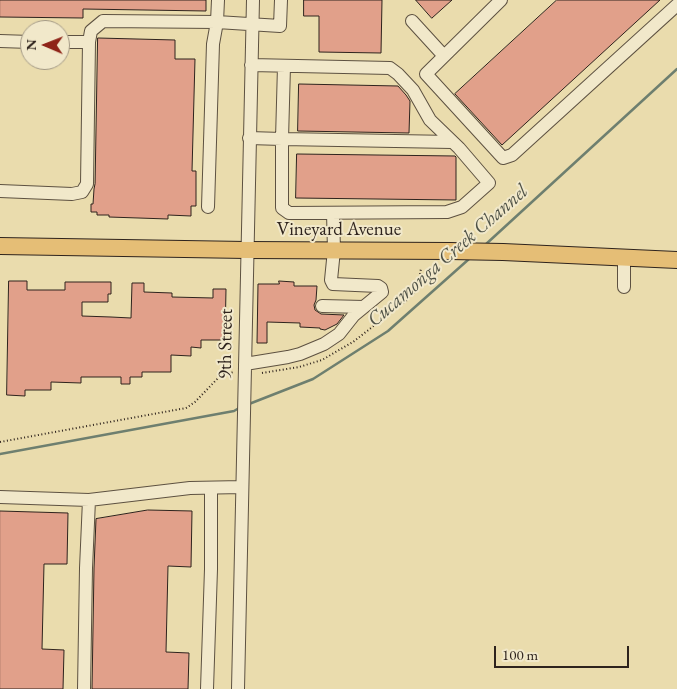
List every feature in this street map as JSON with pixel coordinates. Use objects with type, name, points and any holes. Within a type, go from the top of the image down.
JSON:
[{"type":"main road","name":"Vineyard Avenue","points":[[0,246],[503,252],[677,260]]},
{"type":"street","points":[[208,207],[213,44],[218,0]]},
{"type":"street","name":"9th Street","points":[[238,689],[252,0]]},
{"type":"street","points":[[0,191],[72,194],[82,192],[87,184],[89,42],[91,31],[103,21],[217,22],[280,26],[282,0]]},
{"type":"street","points":[[501,0],[426,74],[502,158],[512,155],[677,5]]},
{"type":"street","points":[[412,21],[444,56]]},
{"type":"street","points":[[0,41],[20,42]]},
{"type":"street","points":[[70,42],[89,42]]},
{"type":"street","points":[[251,65],[390,68],[413,90],[430,120],[489,183],[462,207],[447,212],[288,213],[282,208],[284,66]]},
{"type":"street","points":[[249,138],[452,142]]},
{"type":"street","points":[[244,364],[300,354],[324,344],[339,334],[354,315],[382,292],[378,286],[333,284],[331,280],[334,250],[333,212]]},
{"type":"street","points":[[624,258],[624,286]]},
{"type":"street","points":[[322,306],[364,307]]},
{"type":"street","points":[[0,498],[89,500],[190,488],[242,487]]},
{"type":"street","points":[[207,689],[211,569],[211,488]]},
{"type":"street","points":[[84,689],[89,500]]},
{"type":"path","points":[[0,442],[186,408],[195,402],[222,374],[232,372]]},
{"type":"building","points":[[0,0],[206,0],[206,11],[83,9],[83,18],[0,17]]},
{"type":"building","points":[[304,0],[382,0],[381,53],[319,52],[319,16],[304,16]]},
{"type":"building","points":[[416,0],[452,0],[432,18]]},
{"type":"building","points":[[557,0],[660,0],[502,145],[455,94]]},
{"type":"building","points":[[98,38],[175,40],[175,59],[195,59],[192,171],[196,171],[196,206],[191,206],[191,216],[168,215],[168,219],[109,217],[109,215],[97,215],[97,212],[91,212],[95,184]]},
{"type":"building","points":[[299,84],[398,86],[410,101],[409,133],[298,131]]},
{"type":"building","points":[[297,154],[455,156],[456,200],[296,198]]},
{"type":"building","points":[[9,281],[27,281],[27,290],[65,290],[65,282],[111,282],[111,294],[108,294],[108,302],[82,302],[82,316],[131,318],[132,283],[144,283],[144,292],[172,293],[172,297],[213,298],[213,289],[226,289],[225,340],[201,340],[201,348],[191,347],[191,356],[171,355],[171,372],[142,372],[142,377],[130,377],[130,384],[121,384],[121,377],[81,377],[81,383],[51,382],[51,390],[25,390],[25,396],[7,395]]},
{"type":"building","points":[[279,281],[294,282],[294,286],[317,286],[315,310],[321,314],[344,315],[337,324],[325,330],[300,327],[300,323],[267,322],[267,343],[257,343],[258,284],[279,284]]},
{"type":"building","points":[[148,510],[192,511],[191,567],[168,566],[166,652],[189,653],[188,689],[92,689],[96,519]]},
{"type":"building","points":[[0,511],[68,513],[67,564],[44,564],[42,649],[64,650],[63,689],[0,689]]},
{"type":"waterway","name":"Cucamonga Creek Channel","points":[[485,245],[677,69]]},
{"type":"waterway","name":"Cucamonga Creek Channel","points":[[249,404],[313,379],[388,331],[469,259]]},
{"type":"waterway","name":"Cucamonga Creek Channel","points":[[0,454],[234,411],[239,408]]}]
